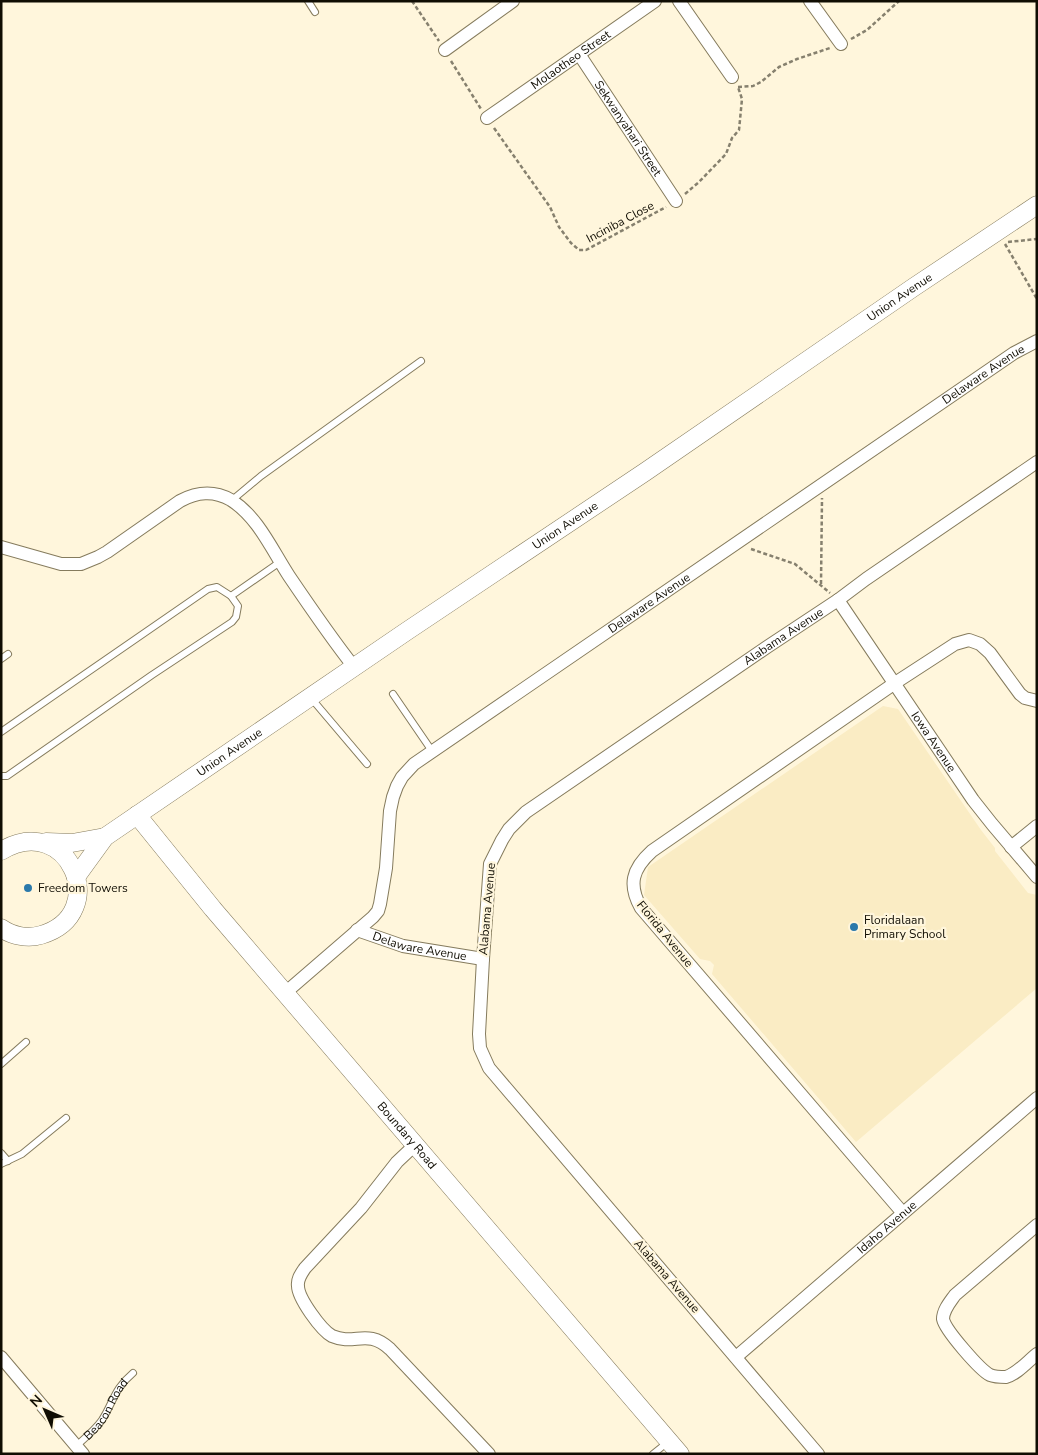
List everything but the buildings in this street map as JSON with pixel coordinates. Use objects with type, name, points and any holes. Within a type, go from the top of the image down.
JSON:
[{"type":"street","points":[[445,50],[513,1]]},
{"type":"street","name":"Molaotheo Street","points":[[487,118],[655,1]]},
{"type":"street","points":[[679,1],[735,82]]},
{"type":"street","points":[[810,1],[841,44]]},
{"type":"street","name":"Sekwanyahari Street","points":[[579,54],[676,202]]},
{"type":"street","name":"Union Avenue","points":[[76,876],[105,837],[1033,208]]},
{"type":"street","name":"Delaware Avenue","points":[[285,993],[378,911],[386,868],[390,811],[397,786],[407,771],[432,751],[733,544],[1014,353],[1037,341]]},
{"type":"street","name":"Alabama Avenue","points":[[818,1454],[490,1068],[482,1054],[479,1044],[490,864],[502,840],[518,819],[526,812],[1037,462]]},
{"type":"street","points":[[1,547],[61,564],[81,564],[98,557],[192,494],[204,493],[223,496],[242,509],[252,520],[310,608],[354,667]]},
{"type":"street","name":"Iowa Avenue","points":[[838,600],[973,800],[1037,877]]},
{"type":"street","name":"Florida Avenue","points":[[902,1212],[641,908],[635,898],[633,889],[636,871],[642,860],[652,851],[894,683],[954,644],[962,641],[975,641],[985,648],[1020,694],[1025,698],[1037,701]]},
{"type":"street","name":"Boundary Road","points":[[137,815],[213,909],[674,1448]]},
{"type":"street","points":[[1011,847],[1037,826]]},
{"type":"street","points":[[1,836],[52,847],[63,854],[71,864],[76,876],[78,893],[74,909],[64,923],[51,932],[35,937],[10,936],[1,928]]},
{"type":"street","name":"Union Avenue","points":[[32,842],[72,843],[105,837]]},
{"type":"street","points":[[1,851],[11,845],[32,842]]},
{"type":"street","name":"Delaware Avenue","points":[[357,930],[404,946],[483,959]]},
{"type":"street","name":"Idaho Avenue","points":[[736,1356],[1037,1098]]},
{"type":"street","points":[[415,1145],[396,1162],[361,1208],[305,1268],[300,1275],[298,1288],[303,1300],[327,1332],[340,1338],[372,1338],[385,1344],[489,1454]]},
{"type":"street","points":[[1037,1225],[955,1295],[944,1311],[944,1319],[950,1333],[978,1365],[990,1375],[1005,1377],[1012,1374],[1037,1354]]},
{"type":"street","name":"Beacon Road","points":[[1,1357],[76,1451]]},
{"type":"lane","points":[[308,1],[315,12]]},
{"type":"lane","points":[[231,501],[261,476],[422,362]]},
{"type":"lane","points":[[231,596],[280,562]]},
{"type":"lane","points":[[1,732],[208,589],[217,586],[231,596],[238,606],[232,622],[152,675],[8,776],[1,776]]},
{"type":"lane","points":[[1,659],[8,654]]},
{"type":"lane","points":[[393,694],[432,751]]},
{"type":"lane","points":[[310,697],[367,764]]},
{"type":"lane","points":[[1,1064],[26,1042]]},
{"type":"lane","points":[[1,1153],[5,1162],[22,1154],[66,1118]]},
{"type":"lane","name":"Beacon Road","points":[[76,1451],[101,1422],[116,1392],[133,1373]]},
{"type":"lane","points":[[654,1454],[674,1448]]},
{"type":"path","points":[[735,82],[753,86],[779,67],[841,44],[867,30],[899,1]]},
{"type":"path","name":"Inciniba Close","points":[[487,118],[550,207],[559,227],[570,243],[579,250],[586,250],[676,202],[699,182],[726,154],[739,126],[742,98],[735,82]]},
{"type":"path","points":[[1037,239],[1004,242],[1037,299]]},
{"type":"path","points":[[821,584],[822,485]]},
{"type":"path","points":[[733,544],[795,564],[838,600]]},
{"type":"shaded area","name":"Floridalaan Primary School","points":[[883,706],[898,709],[995,848],[995,851],[1028,893],[1037,895],[1037,988],[856,1142],[712,974],[714,965],[710,961],[700,959],[644,895],[648,867]]},
{"type":"place","name":"Freedom Towers","points":[[28,888]]},
{"type":"place","name":"Floridalaan Primary School","points":[[854,927]]}]
